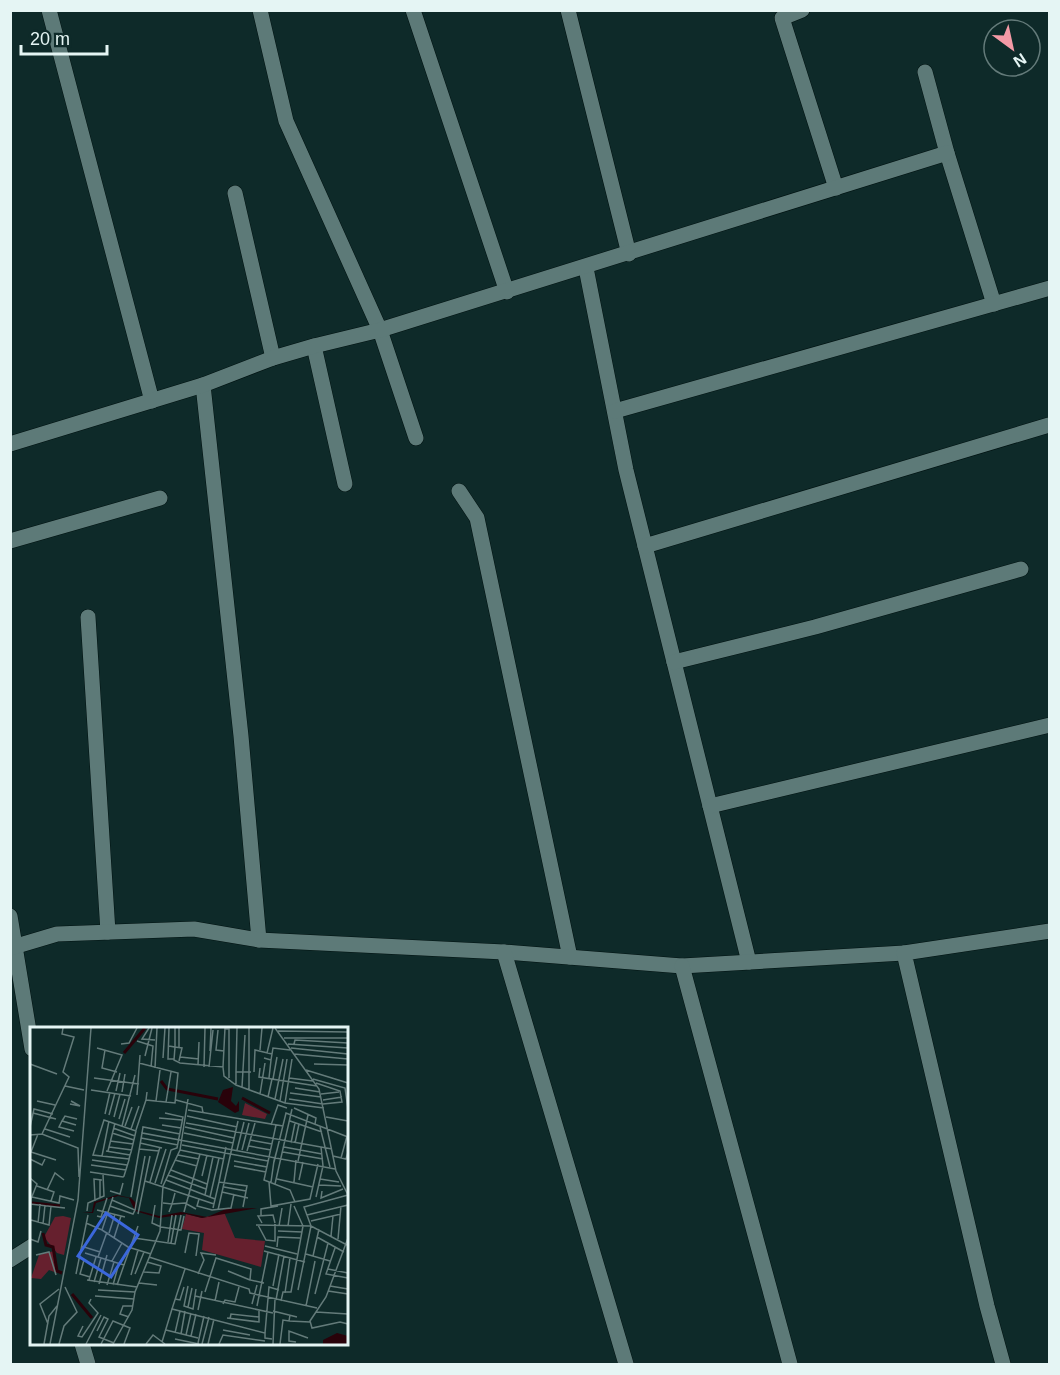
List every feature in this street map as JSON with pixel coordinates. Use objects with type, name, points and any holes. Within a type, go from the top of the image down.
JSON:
[{"type":"street","points":[[49,10],[152,400]]},
{"type":"street","points":[[260,10],[286,121],[380,330],[416,438]]},
{"type":"street","points":[[413,10],[507,292]]},
{"type":"street","points":[[568,10],[629,254]]},
{"type":"street","points":[[802,10],[782,18],[836,188]]},
{"type":"street","points":[[925,72],[947,153],[994,304]]},
{"type":"street","points":[[11,442],[203,385],[273,358],[380,330],[507,292],[947,153]]},
{"type":"street","points":[[235,193],[273,358]]},
{"type":"street","points":[[586,267],[626,470],[749,962]]},
{"type":"street","points":[[615,411],[1050,288]]},
{"type":"street","points":[[314,346],[345,484]]},
{"type":"street","points":[[203,385],[241,736],[259,940]]},
{"type":"street","points":[[645,546],[1049,425]]},
{"type":"street","points":[[459,491],[477,518],[570,957]]},
{"type":"street","points":[[10,541],[160,498]]},
{"type":"street","points":[[674,662],[814,627],[1021,569]]},
{"type":"street","points":[[88,617],[108,932]]},
{"type":"street","points":[[710,806],[1050,725]]},
{"type":"street","points":[[10,916],[13,947],[30,1038]]},
{"type":"street","points":[[13,947],[57,934],[194,929],[259,940],[504,952],[682,966],[904,953],[1050,931]]},
{"type":"street","points":[[504,952],[626,1365]]},
{"type":"street","points":[[904,953],[1003,1365]]},
{"type":"street","points":[[682,966],[790,1365]]},
{"type":"street","points":[[10,1260],[30,1247]]},
{"type":"street","points":[[82,1345],[88,1365]]}]
